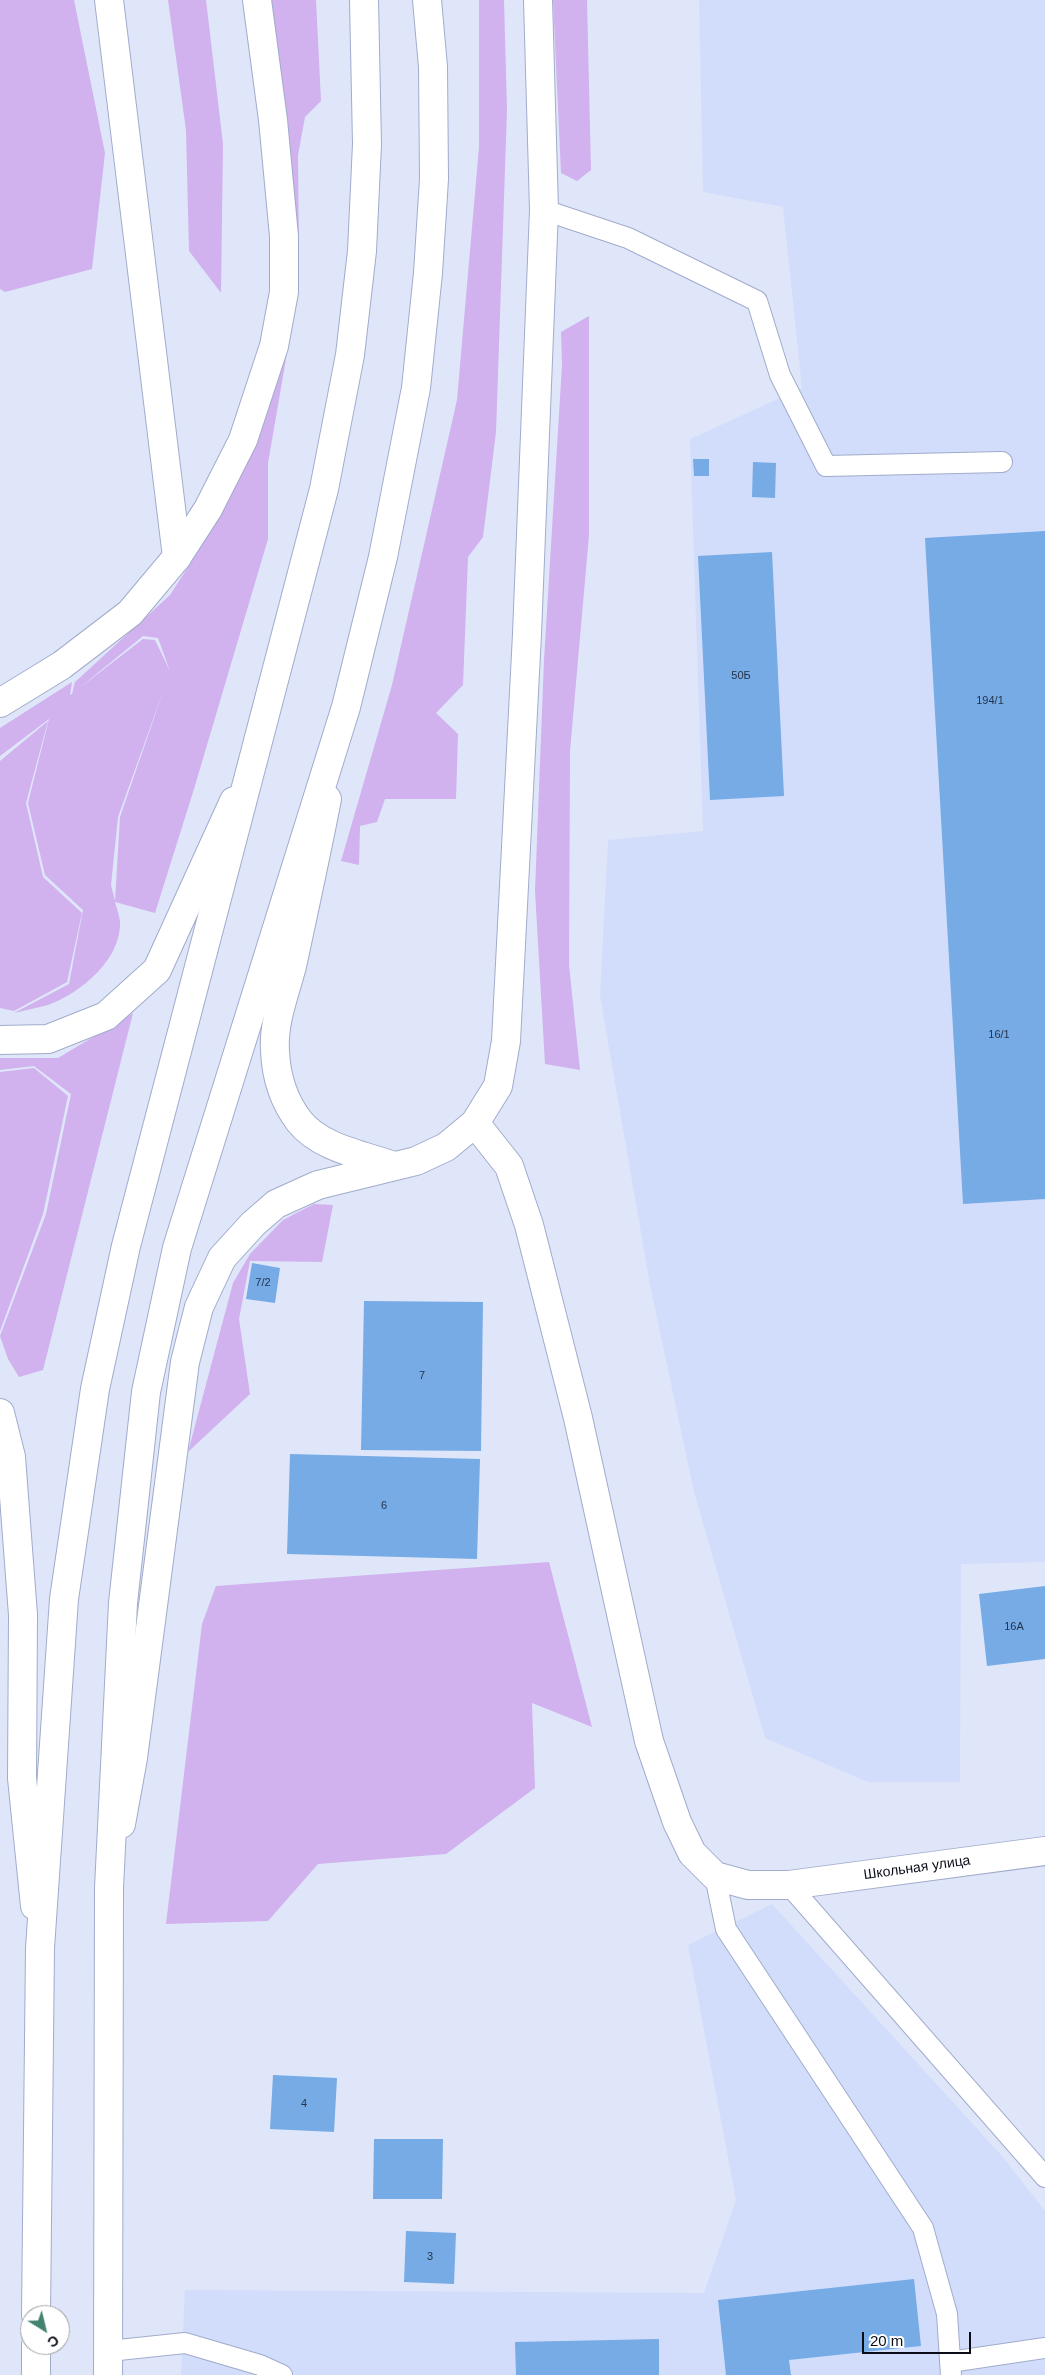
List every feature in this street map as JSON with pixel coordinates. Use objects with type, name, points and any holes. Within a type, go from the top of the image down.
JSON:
[{"type":"main road","points":[[109,0],[177,557]]},
{"type":"main road","points":[[0,703],[62,665],[130,613],[177,557],[208,509],[242,440],[274,346],[284,292],[284,236],[273,120],[257,0]]},
{"type":"main road","points":[[36,2305],[40,1948],[64,1599],[95,1389],[126,1246],[324,489],[350,355],[362,251],[367,154],[364,0]]},
{"type":"main road","points":[[394,1166],[321,1140],[300,1122],[286,1100],[280,1084],[274,1049],[276,1022],[311,881],[346,706],[383,557],[416,388],[428,273],[434,179],[433,67],[427,0]]},
{"type":"main road","points":[[110,1888],[133,1758],[185,1362],[199,1307],[222,1258],[253,1224],[276,1204],[318,1185],[416,1161],[446,1147],[476,1123],[498,1086],[506,1041],[527,634],[544,210],[538,0]]},
{"type":"main road","points":[[109,2363],[110,1888],[123,1603],[146,1392],[178,1248],[346,706]]},
{"type":"main road","points":[[0,1040],[48,1039],[106,1016],[158,970],[251,763]]},
{"type":"main road","points":[[476,1123],[509,1166],[529,1225],[578,1418],[649,1741],[677,1822],[692,1852],[715,1876]]},
{"type":"main road","points":[[0,1413],[11,1457],[23,1615],[22,1778],[40,1948]]},
{"type":"main road","name":"Школьная улица","points":[[715,1876],[748,1885],[789,1885],[1045,1851]]},
{"type":"main road","points":[[36,2355],[36,2375]]},
{"type":"lane","points":[[544,210],[628,238],[757,301],[780,375],[826,466],[1002,462]]},
{"type":"lane","points":[[715,1876],[726,1929],[923,2228],[947,2314],[950,2368],[1045,2348]]},
{"type":"lane","points":[[789,1885],[1045,2177]]},
{"type":"lane","points":[[109,2363],[185,2343],[260,2365],[282,2375]]},
{"type":"shaded area","points":[[0,0],[74,0],[105,153],[92,269],[5,292],[0,289]]},
{"type":"shaded area","points":[[168,0],[206,0],[223,144],[221,293],[189,251],[186,130]]},
{"type":"shaded area","points":[[270,0],[316,0],[321,101],[305,117],[298,155],[299,254],[286,359],[268,463],[268,539],[194,789],[155,913],[115,902],[120,921],[119,935],[107,961],[97,973],[61,1000],[14,1013],[69,984],[83,910],[45,875],[28,803],[49,719],[0,756],[0,728],[72,682],[70,695],[72,694],[75,682],[170,595],[212,530],[249,458],[283,347]],"holes":[[[143,636],[158,638],[170,671],[155,640],[143,639],[78,689]],[[165,686],[120,817],[115,901],[111,885],[118,817]]]},
{"type":"shaded area","points":[[479,0],[504,0],[507,110],[496,432],[483,537],[468,557],[463,685],[436,713],[458,734],[456,799],[385,799],[377,822],[360,826],[359,865],[341,861],[392,685],[457,400],[479,147]]},
{"type":"shaded area","points":[[553,0],[587,0],[591,170],[577,181],[561,173]]},
{"type":"shaded area","points":[[699,0],[1045,0],[1045,1562],[961,1564],[960,1782],[868,1782],[765,1738],[694,1492],[650,1285],[600,996],[608,840],[703,831],[690,439],[802,388],[783,207],[703,192]]},
{"type":"shaded area","points":[[589,316],[589,535],[570,751],[569,965],[580,1070],[545,1064],[535,891],[544,660],[562,365],[561,332]]},
{"type":"shaded area","points":[[48,721],[26,803],[43,877],[82,913],[67,982],[14,1011],[0,1008],[0,761]]},
{"type":"shaded area","points":[[133,1013],[43,1370],[19,1377],[8,1359],[0,1336],[46,1214],[71,1094],[34,1066],[0,1070],[0,1058],[58,1058]]},
{"type":"shaded area","points":[[34,1068],[68,1096],[43,1214],[0,1331],[0,1072]]},
{"type":"shaded area","points":[[314,1204],[333,1205],[322,1262],[250,1261],[239,1319],[250,1394],[188,1452],[233,1283],[250,1254],[283,1220]]},
{"type":"shaded area","points":[[549,1562],[592,1727],[532,1703],[535,1788],[446,1854],[318,1864],[268,1921],[166,1924],[202,1624],[216,1586]]},
{"type":"shaded area","points":[[772,1904],[1003,2157],[1045,2211],[1045,2375],[181,2375],[185,2290],[704,2293],[736,2200],[688,1945]]},
{"type":"building","points":[[693,459],[709,459],[709,476],[694,476]]},
{"type":"building","points":[[753,462],[776,463],[775,498],[752,497]]},
{"type":"building","points":[[1045,531],[1045,1199],[963,1204],[925,538]]},
{"type":"building","points":[[772,552],[784,796],[710,800],[698,556]]},
{"type":"building","points":[[252,1263],[280,1268],[275,1303],[246,1299]]},
{"type":"building","points":[[364,1301],[483,1302],[481,1451],[361,1450]]},
{"type":"building","points":[[290,1454],[480,1459],[477,1559],[287,1554]]},
{"type":"building","points":[[1045,1586],[1045,1659],[987,1666],[979,1594]]},
{"type":"building","points":[[273,2075],[337,2078],[334,2132],[270,2129]]},
{"type":"building","points":[[374,2139],[443,2139],[442,2199],[373,2199]]},
{"type":"building","points":[[406,2231],[456,2233],[454,2284],[404,2282]]},
{"type":"building","points":[[914,2279],[921,2346],[789,2360],[791,2375],[726,2375],[718,2300]]},
{"type":"building","points":[[659,2339],[659,2375],[516,2375],[515,2342]]}]
